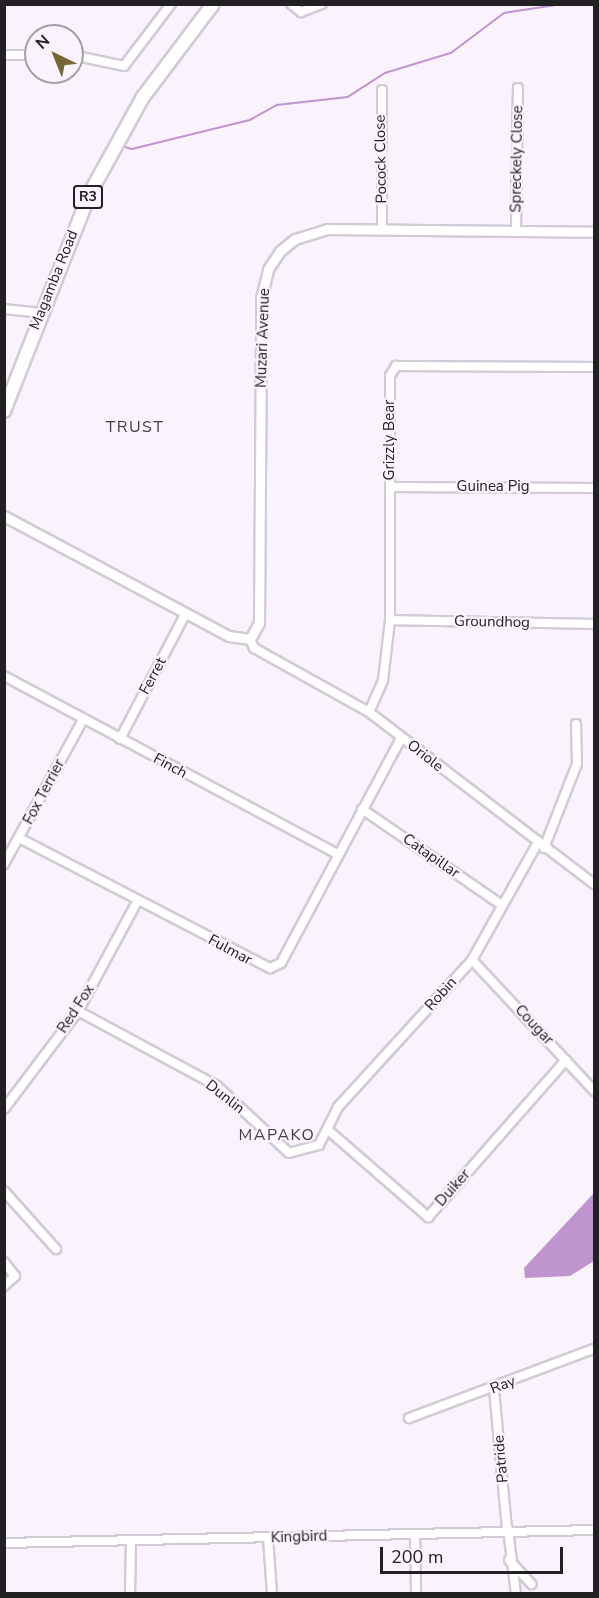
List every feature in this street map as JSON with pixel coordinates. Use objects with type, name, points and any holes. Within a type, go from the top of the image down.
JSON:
[{"type":"highway","name":"Magamba Road","points":[[4,411],[90,193],[137,106],[213,4]]},
{"type":"street","points":[[84,58],[124,66],[171,4]]},
{"type":"street","points":[[291,4],[301,12],[322,4]]},
{"type":"street","points":[[4,55],[24,55]]},
{"type":"street","name":"Spreckely Close","points":[[516,229],[518,88]]},
{"type":"street","name":"Pocock Close","points":[[382,90],[382,228]]},
{"type":"street","name":"Muzari Avenue","points":[[250,639],[259,623],[261,298],[268,269],[296,239],[327,229],[516,229],[594,232]]},
{"type":"street","points":[[4,309],[41,313]]},
{"type":"street","name":"Grizzly Bear","points":[[369,712],[383,680],[390,620],[390,376],[396,366],[594,367]]},
{"type":"street","name":"Guinea Pig","points":[[391,487],[594,488]]},
{"type":"street","points":[[4,516],[229,636],[250,639]]},
{"type":"street","name":"Ferret","points":[[120,739],[186,613]]},
{"type":"street","name":"Groundhog","points":[[390,620],[594,624]]},
{"type":"street","name":"Oriole","points":[[250,639],[264,654],[369,712],[541,846],[594,884]]},
{"type":"street","name":"Finch","points":[[4,676],[82,720],[337,854]]},
{"type":"street","name":"Fox Terrier","points":[[4,864],[82,720]]},
{"type":"street","name":"Robin","points":[[328,1130],[338,1107],[472,960],[500,904],[541,846],[577,764],[576,724]]},
{"type":"street","name":"Fulmar","points":[[19,838],[137,902],[270,968],[281,963],[337,854],[401,738]]},
{"type":"street","name":"Catapillar","points":[[362,809],[500,904]]},
{"type":"street","name":"Red Fox","points":[[4,1109],[78,1011],[137,902]]},
{"type":"street","name":"Cougar","points":[[472,960],[594,1090]]},
{"type":"street","name":"Dunlin","points":[[78,1011],[217,1086],[289,1153],[319,1145],[328,1130]]},
{"type":"street","name":"Duiker","points":[[328,1130],[428,1217],[567,1060]]},
{"type":"street","points":[[4,1191],[56,1249]]},
{"type":"street","points":[[4,1262],[15,1276],[4,1286]]},
{"type":"street","name":"Ray","points":[[409,1418],[494,1389],[594,1349]]},
{"type":"street","name":"Patride","points":[[494,1389],[508,1559],[516,1593]]},
{"type":"street","name":"Kingbird","points":[[4,1543],[268,1538],[507,1529],[594,1530]]},
{"type":"street","points":[[415,1533],[416,1593]]},
{"type":"street","points":[[268,1538],[272,1593]]},
{"type":"street","points":[[130,1540],[130,1593]]},
{"type":"street","points":[[508,1559],[531,1584]]},
{"type":"shaded area","points":[[594,1193],[594,1261],[570,1276],[525,1278],[524,1268]]},
{"type":"waterway","points":[[122,146],[132,149],[250,120],[277,105],[348,97],[385,73],[451,53],[504,13],[562,4]]},
{"type":"district","name":"TRUST","points":[[135,427]]},
{"type":"district","name":"MAPAKO","points":[[277,1135]]}]
